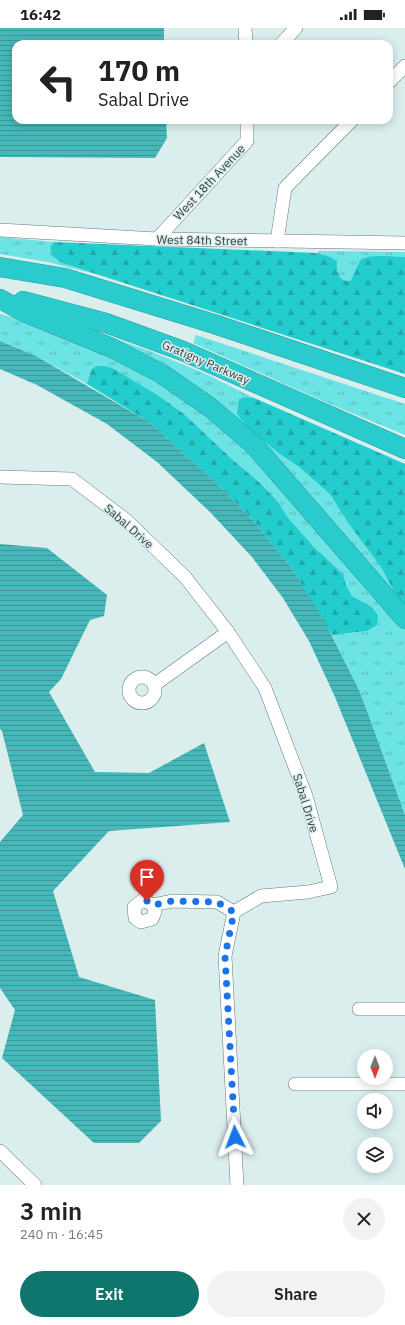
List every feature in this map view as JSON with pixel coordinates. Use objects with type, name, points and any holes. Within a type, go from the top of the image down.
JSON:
[{"type":"highway","points":[[0,267],[64,278],[214,324],[405,388]]},
{"type":"highway","points":[[0,298],[24,312],[112,348],[162,374],[211,408],[254,445],[405,619]]},
{"type":"highway","name":"Gratigny Parkway","points":[[0,298],[30,302],[106,323],[176,348],[405,449]]},
{"type":"street","points":[[245,28],[246,40]]},
{"type":"street","points":[[285,40],[296,28]]},
{"type":"street","points":[[393,78],[405,66]]},
{"type":"street","name":"West 18th Avenue","points":[[157,239],[247,141],[247,124]]},
{"type":"street","points":[[278,242],[285,188],[348,124]]},
{"type":"street","name":"West 84th Street","points":[[0,230],[157,239],[405,243]]},
{"type":"street","name":"Sabal Drive","points":[[0,477],[72,479],[126,520],[184,577],[228,632],[265,688],[306,796],[330,888],[308,892],[261,896],[234,912]]},
{"type":"street","points":[[154,685],[228,632]]},
{"type":"street","points":[[153,905],[172,901],[217,902],[234,912],[225,956],[237,1185]]},
{"type":"street","points":[[360,1009],[405,1009]]},
{"type":"street","points":[[295,1084],[405,1084]]},
{"type":"street","points":[[0,1151],[35,1185]]},
{"type":"green space","points":[[0,237],[54,242],[50,247],[52,256],[62,263],[95,274],[47,262],[0,254]]},
{"type":"green space","points":[[54,242],[317,253],[328,256],[337,261],[339,275],[346,281],[350,281],[360,261],[363,259],[374,256],[405,257],[405,374],[62,263],[52,256],[50,247]]},
{"type":"green space","points":[[319,251],[405,252],[405,257],[366,257],[350,281],[342,278],[336,272],[328,256],[317,253]]},
{"type":"green space","points":[[0,314],[23,320],[79,340],[181,393],[248,448],[405,629],[405,815],[360,692],[332,635],[367,631],[372,607],[352,596],[346,585],[343,574],[313,546],[288,519],[277,501],[260,483],[184,414],[159,396],[91,370],[87,384],[36,356],[0,341]]},
{"type":"green space","points":[[93,331],[150,351],[204,373],[254,398],[405,464],[405,615],[278,466]]},
{"type":"green space","points":[[196,335],[405,404],[405,435],[325,402],[193,343]]},
{"type":"green space","points":[[96,366],[112,368],[159,396],[184,414],[260,483],[277,501],[289,519],[313,546],[343,574],[346,585],[352,596],[372,607],[378,616],[377,625],[367,631],[332,635],[291,567],[251,518],[213,480],[149,422],[87,384],[91,370]]},
{"type":"green space","points":[[246,397],[254,398],[405,464],[405,611],[381,567],[349,524],[330,494],[298,466],[250,430],[237,414],[239,399]]},
{"type":"shaded area","points":[[0,28],[164,28],[164,40],[12,40],[12,124],[166,124],[167,138],[155,158],[0,157]]},
{"type":"shaded area","points":[[0,341],[36,356],[149,422],[213,480],[251,518],[291,567],[324,620],[360,692],[405,815],[405,869],[335,697],[309,641],[283,598],[252,557],[210,512],[157,462],[107,424],[37,385],[0,369]]},
{"type":"shaded area","points":[[0,544],[47,548],[107,595],[104,616],[90,620],[61,679],[49,692],[95,772],[149,773],[204,743],[230,822],[109,831],[53,891],[79,977],[155,1000],[161,1121],[139,1143],[94,1143],[2,1058],[15,1010],[0,988],[0,842],[23,815],[2,731],[0,729]]},
{"type":"route","points":[[147,901],[153,905],[172,901],[217,902],[234,912],[225,956],[235,1137]]}]
